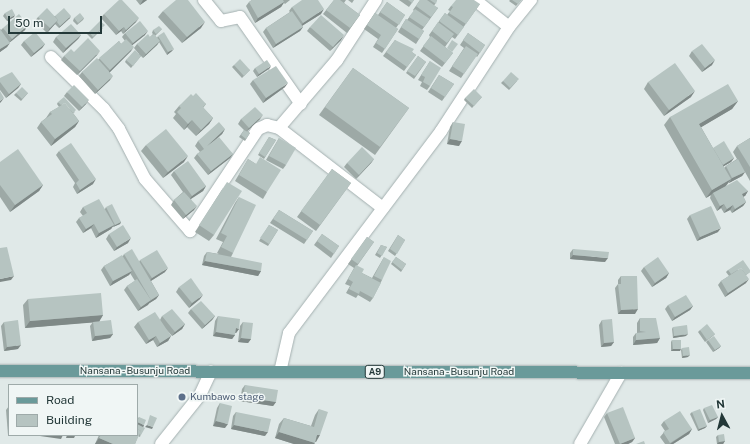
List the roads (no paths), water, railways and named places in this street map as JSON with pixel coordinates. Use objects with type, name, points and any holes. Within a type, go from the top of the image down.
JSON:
[{"type":"main road","name":"Nansana - Busunju Road","points":[[0,371],[750,373]]},
{"type":"street","points":[[204,0],[221,21],[240,17],[301,104]]},
{"type":"street","points":[[279,128],[337,60],[376,0]]},
{"type":"street","points":[[475,0],[509,27]]},
{"type":"street","points":[[280,372],[289,333],[441,131],[509,27],[531,0]]},
{"type":"street","points":[[51,57],[104,109],[119,129],[145,179],[190,231],[258,129],[267,125],[279,128],[383,208]]},
{"type":"street","points":[[161,444],[200,395],[210,371]]},
{"type":"street","points":[[580,444],[621,373]]},
{"type":"place","name":"Kumbawo stage","points":[[182,397]]}]
